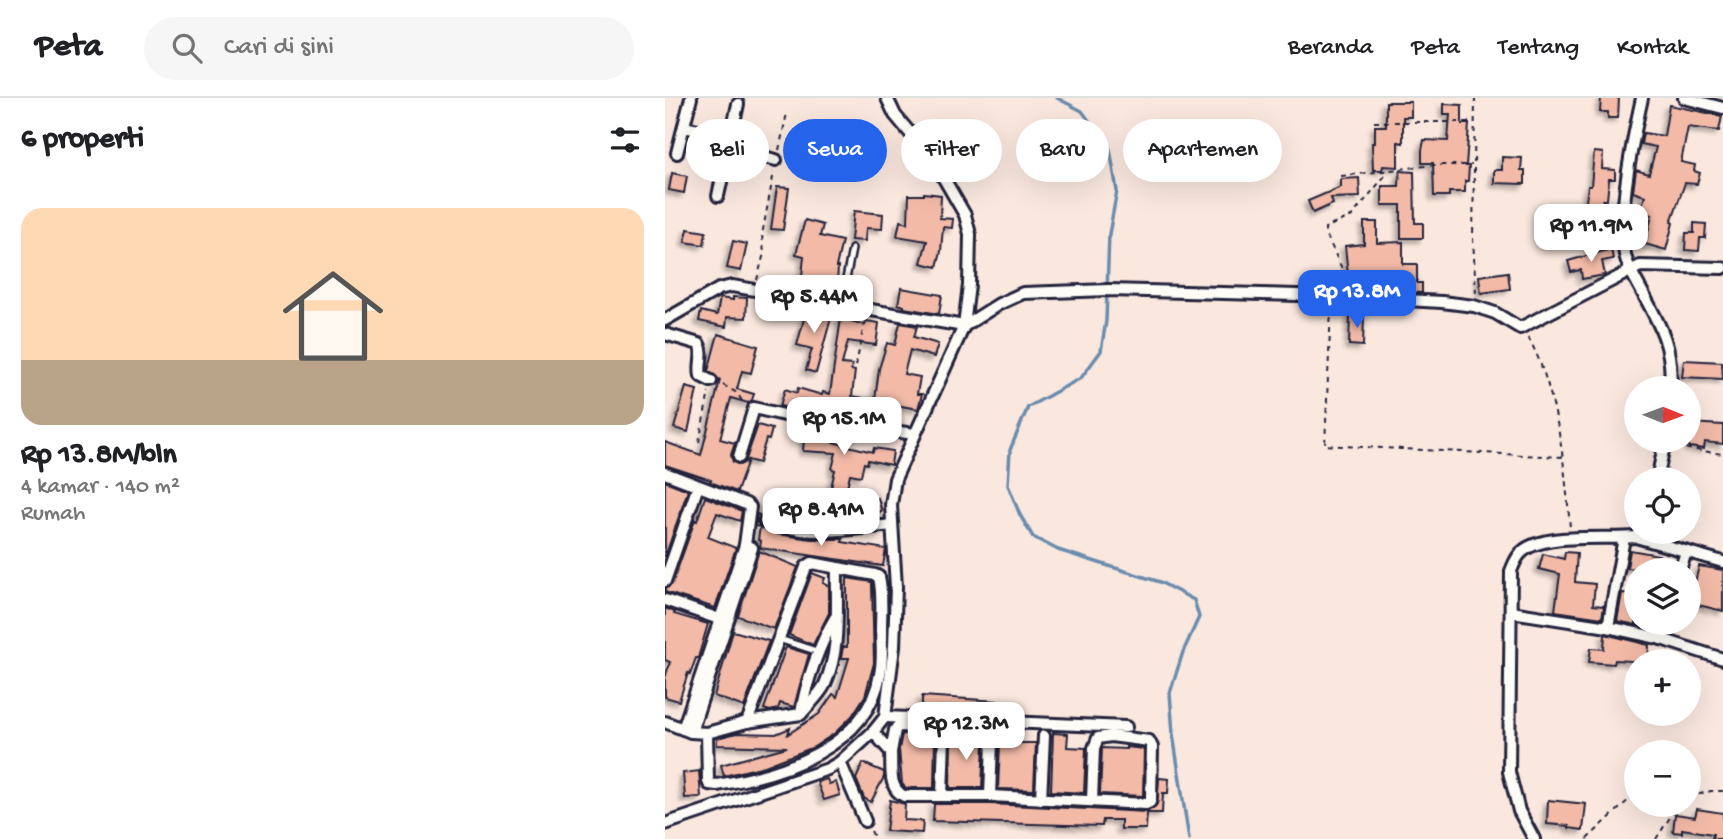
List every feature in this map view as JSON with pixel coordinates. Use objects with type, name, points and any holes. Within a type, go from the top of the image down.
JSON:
[{"type":"street","points":[[677,153],[691,98]]},
{"type":"street","points":[[665,824],[828,769],[840,762],[873,732],[885,717],[894,647],[896,587],[891,505],[895,479],[964,326],[969,285],[969,234],[965,215],[935,163],[895,115],[887,98]]},
{"type":"street","points":[[1642,98],[1635,127],[1625,213],[1624,248],[1631,271],[1667,342],[1670,376]]},
{"type":"street","points":[[1683,98],[1723,108]]},
{"type":"street","points":[[735,119],[739,104]]},
{"type":"street","points":[[769,157],[776,160]]},
{"type":"street","points":[[718,196],[721,182]]},
{"type":"street","points":[[665,320],[719,289],[732,286],[964,326],[999,303],[1023,293],[1109,290],[1355,297],[1473,306],[1495,313],[1520,328],[1640,267],[1651,265],[1723,268]]},
{"type":"street","points":[[665,334],[699,344],[702,351],[701,376],[711,381]]},
{"type":"street","points":[[739,457],[754,408],[806,420],[915,434]]},
{"type":"street","points":[[665,473],[746,503],[750,507],[745,545],[752,548],[723,621],[687,731]]},
{"type":"street","points":[[665,581],[698,486]]},
{"type":"street","points":[[765,522],[777,527],[821,531],[892,525]]},
{"type":"street","points":[[1534,839],[1519,811],[1509,772],[1511,571],[1523,550],[1538,544],[1570,538],[1624,538],[1608,627]]},
{"type":"street","points":[[1664,544],[1723,562]]},
{"type":"street","points":[[1684,558],[1686,552]]},
{"type":"street","points":[[706,733],[708,781],[717,785],[785,768],[829,748],[846,736],[870,702],[880,676],[880,580],[875,575],[812,563],[806,567],[747,722]]},
{"type":"street","points":[[665,722],[687,731],[706,733],[747,722],[801,713],[824,686],[835,647],[837,569]]},
{"type":"street","points":[[665,600],[723,621]]},
{"type":"street","points":[[1511,612],[1608,627],[1661,639],[1723,659]]},
{"type":"street","points":[[801,713],[803,699],[827,632],[836,617]]},
{"type":"street","points":[[1661,639],[1662,635]]},
{"type":"street","points":[[885,717],[1126,727]]},
{"type":"street","points":[[941,796],[941,730],[898,726],[891,752],[893,786],[905,796],[941,796],[990,796],[1146,804],[1150,802],[1152,747],[1149,741],[1111,736],[1098,738],[1094,748],[1092,801]]},
{"type":"street","points":[[873,732],[891,752]]},
{"type":"street","points":[[1041,799],[1044,736]]},
{"type":"street","points":[[990,796],[992,741]]},
{"type":"street","points":[[840,762],[865,821]]},
{"type":"lane","points":[[841,304],[852,248]]},
{"type":"lane","points":[[779,639],[820,652]]},
{"type":"path","points":[[1473,306],[1476,292],[1473,238],[1475,98]]},
{"type":"path","points":[[755,290],[764,253],[762,235],[787,113]]},
{"type":"path","points":[[1374,122],[1475,122]]},
{"type":"path","points":[[1341,176],[1434,165],[1474,165]]},
{"type":"path","points":[[1355,297],[1325,228],[1352,216],[1388,172]]},
{"type":"path","points":[[1332,296],[1325,445],[1564,457]]},
{"type":"path","points":[[856,366],[867,308]]},
{"type":"path","points":[[1520,328],[1533,346],[1550,396],[1564,457],[1570,538]]},
{"type":"path","points":[[699,442],[711,381],[730,388],[746,406],[754,408]]},
{"type":"path","points":[[1701,450],[1723,454]]},
{"type":"path","points":[[1701,794],[1723,791]]},
{"type":"path","points":[[1587,839],[1624,804]]},
{"type":"path","points":[[1655,839],[1670,817]]},
{"type":"building","points":[[1601,98],[1619,98],[1618,118],[1608,118],[1608,112],[1600,112]]},
{"type":"building","points":[[1386,102],[1411,102],[1411,117],[1403,117],[1403,143],[1398,142],[1398,167],[1383,166],[1382,170],[1373,170],[1372,143],[1375,143],[1375,126],[1386,126]]},
{"type":"building","points":[[1444,104],[1462,105],[1462,124],[1469,124],[1466,166],[1469,166],[1468,181],[1465,181],[1465,192],[1434,196],[1433,163],[1422,163],[1422,150],[1424,140],[1448,141],[1450,114],[1444,114]]},
{"type":"building","points":[[1669,105],[1722,116],[1719,131],[1688,127],[1681,162],[1695,165],[1694,171],[1700,173],[1697,184],[1685,183],[1671,222],[1673,223],[1666,250],[1645,244],[1652,215],[1640,211],[1645,196],[1633,192],[1636,170],[1649,174],[1656,147],[1641,144],[1643,133],[1664,136]]},
{"type":"building","points":[[1594,152],[1603,153],[1602,169],[1615,170],[1615,179],[1609,179],[1607,200],[1603,200],[1602,210],[1585,209],[1588,186],[1591,186]]},
{"type":"building","points":[[1502,157],[1522,158],[1521,170],[1525,170],[1525,184],[1494,183],[1494,170],[1502,170]]},
{"type":"building","points":[[1400,171],[1414,172],[1415,223],[1423,223],[1423,238],[1401,238],[1401,205],[1382,205],[1382,186],[1399,186]]},
{"type":"building","points":[[672,173],[686,176],[684,193],[669,190]]},
{"type":"building","points":[[1359,178],[1360,197],[1331,198],[1333,204],[1313,213],[1308,201],[1341,187],[1341,179]]},
{"type":"building","points":[[777,187],[789,188],[783,230],[771,229]]},
{"type":"building","points":[[909,195],[941,195],[940,218],[953,219],[952,228],[943,227],[937,267],[921,263],[927,241],[897,236],[900,221],[908,223]]},
{"type":"building","points":[[854,211],[883,214],[882,229],[866,228],[865,241],[851,240]]},
{"type":"building","points":[[805,220],[823,225],[820,236],[842,241],[836,267],[837,283],[824,282],[823,289],[801,286],[804,256],[796,254]]},
{"type":"building","points":[[1364,222],[1377,222],[1377,243],[1403,242],[1403,264],[1417,264],[1417,283],[1422,283],[1422,293],[1383,291],[1383,286],[1354,289],[1353,275],[1348,275],[1345,246],[1364,244]]},
{"type":"building","points":[[1694,223],[1706,224],[1705,238],[1700,238],[1699,251],[1685,250],[1686,233],[1694,233]]},
{"type":"building","points":[[688,229],[706,232],[704,245],[685,242]]},
{"type":"building","points":[[733,241],[747,244],[741,271],[727,268]]},
{"type":"building","points":[[1611,249],[1613,259],[1602,261],[1605,275],[1582,279],[1581,270],[1571,272],[1568,261]]},
{"type":"building","points":[[1508,272],[1510,289],[1481,293],[1479,276]]},
{"type":"building","points":[[901,288],[942,295],[939,314],[904,308],[898,304]]},
{"type":"building","points":[[733,297],[747,298],[746,318],[727,317],[726,327],[699,321],[701,311],[717,315],[720,298],[733,300]]},
{"type":"building","points":[[807,308],[832,314],[816,373],[806,370],[812,349],[797,345]]},
{"type":"building","points":[[1350,315],[1364,316],[1363,346],[1349,345]]},
{"type":"building","points":[[841,318],[865,325],[866,321],[879,323],[876,345],[848,341],[842,364],[852,365],[851,370],[855,371],[852,396],[875,400],[879,369],[887,343],[895,345],[900,323],[917,326],[914,337],[938,344],[934,357],[910,350],[904,374],[920,377],[917,394],[922,394],[918,409],[885,403],[884,413],[879,412],[878,421],[780,406],[785,389],[797,393],[798,388],[822,395],[823,392],[830,394]]},
{"type":"building","points":[[718,334],[758,346],[751,373],[742,371],[737,389],[754,394],[752,400],[748,403],[731,398],[720,439],[735,443],[731,455],[733,462],[740,465],[745,462],[758,425],[772,429],[759,463],[748,460],[737,492],[710,482],[711,480],[665,465],[665,442],[701,455],[720,380],[708,371]]},
{"type":"building","points":[[1684,360],[1722,362],[1723,379],[1682,376]]},
{"type":"building","points":[[686,387],[697,390],[688,432],[674,428]]},
{"type":"building","points":[[1701,424],[1723,425],[1723,444],[1705,442],[1704,449],[1701,449]]},
{"type":"building","points":[[805,428],[821,430],[821,438],[828,438],[828,441],[873,452],[874,448],[893,451],[891,465],[868,460],[867,464],[864,463],[861,476],[850,474],[846,492],[831,488],[836,453],[803,451]]},
{"type":"building","points":[[665,481],[688,490],[665,557]]},
{"type":"building","points":[[705,497],[742,511],[740,521],[717,513],[708,537],[736,548],[715,608],[665,592],[672,584]]},
{"type":"building","points":[[878,498],[882,511],[850,522],[796,522],[763,514],[763,503],[825,507]]},
{"type":"building","points":[[757,514],[760,515],[757,522],[760,527],[755,526]]},
{"type":"building","points":[[760,527],[777,534],[811,539],[843,539],[842,542],[886,549],[883,566],[760,548]]},
{"type":"building","points":[[1630,550],[1659,555],[1658,558],[1629,558]]},
{"type":"building","points":[[759,551],[798,567],[774,629],[738,616]]},
{"type":"building","points":[[1565,552],[1577,553],[1575,582],[1595,584],[1593,605],[1604,606],[1602,618],[1555,611],[1560,574],[1539,569],[1543,554],[1564,559]]},
{"type":"building","points":[[1701,566],[1723,570],[1723,611],[1701,606]]},
{"type":"building","points":[[812,573],[825,578],[823,583],[829,586],[829,613],[813,645],[789,635]]},
{"type":"building","points":[[847,578],[872,582],[874,663],[865,696],[852,716],[835,733],[814,747],[765,766],[724,776],[721,765],[787,747],[717,745],[717,738],[737,733],[776,734],[790,728],[788,734],[819,714],[833,694],[837,697],[849,658],[841,658],[843,647],[847,647]]},
{"type":"building","points":[[1622,593],[1624,593],[1624,622],[1617,621]]},
{"type":"building","points":[[665,608],[675,612],[674,614],[708,624],[698,658],[690,674],[688,673],[679,701],[665,697],[665,678],[670,662],[665,660]]},
{"type":"building","points":[[733,631],[769,641],[744,707],[714,696]]},
{"type":"building","points":[[1605,634],[1649,645],[1649,649],[1624,649],[1624,661],[1615,660],[1614,664],[1589,662],[1591,648],[1604,649]]},
{"type":"building","points":[[786,647],[809,654],[794,707],[780,703],[778,709],[770,711],[764,709]]},
{"type":"building","points":[[922,696],[997,701],[996,714],[922,709]]},
{"type":"building","points":[[955,728],[967,728],[966,743],[984,743],[982,788],[950,788],[951,735],[955,735]]},
{"type":"building","points":[[1053,733],[1068,734],[1067,747],[1086,748],[1084,793],[1051,791]]},
{"type":"building","points":[[902,734],[935,736],[934,788],[906,788],[902,784],[899,749]]},
{"type":"building","points":[[1004,735],[1018,736],[1018,743],[1036,743],[1034,790],[998,789],[1000,744],[1003,744]]},
{"type":"building","points":[[1102,748],[1144,749],[1143,796],[1100,794]]},
{"type":"building","points":[[863,763],[884,772],[871,802],[864,798],[856,779]]},
{"type":"building","points":[[699,771],[701,797],[685,798],[683,773]]},
{"type":"building","points":[[1159,778],[1169,779],[1168,793],[1163,793],[1162,813],[1147,813],[1146,829],[1121,829],[1121,820],[1103,820],[1102,826],[933,821],[934,804],[990,804],[1146,812],[1157,804]]},
{"type":"building","points":[[827,779],[829,784],[836,782],[840,795],[824,800],[817,782]]},
{"type":"building","points":[[890,800],[905,804],[904,820],[923,821],[922,833],[886,831]]},
{"type":"building","points":[[1548,800],[1586,804],[1583,830],[1547,824]]},
{"type":"building","points":[[1701,810],[1723,813],[1723,839],[1712,839],[1713,834],[1682,829],[1682,833],[1673,832],[1675,817],[1701,817]]},
{"type":"waterway","points":[[1057,98],[1082,111],[1110,149],[1117,191],[1109,234],[1106,321],[1101,351],[1081,378],[1028,407],[1010,450],[1008,485],[1020,515],[1033,537],[1058,550],[1160,582],[1194,600],[1199,617],[1183,652],[1170,693],[1173,734],[1189,839]]}]
